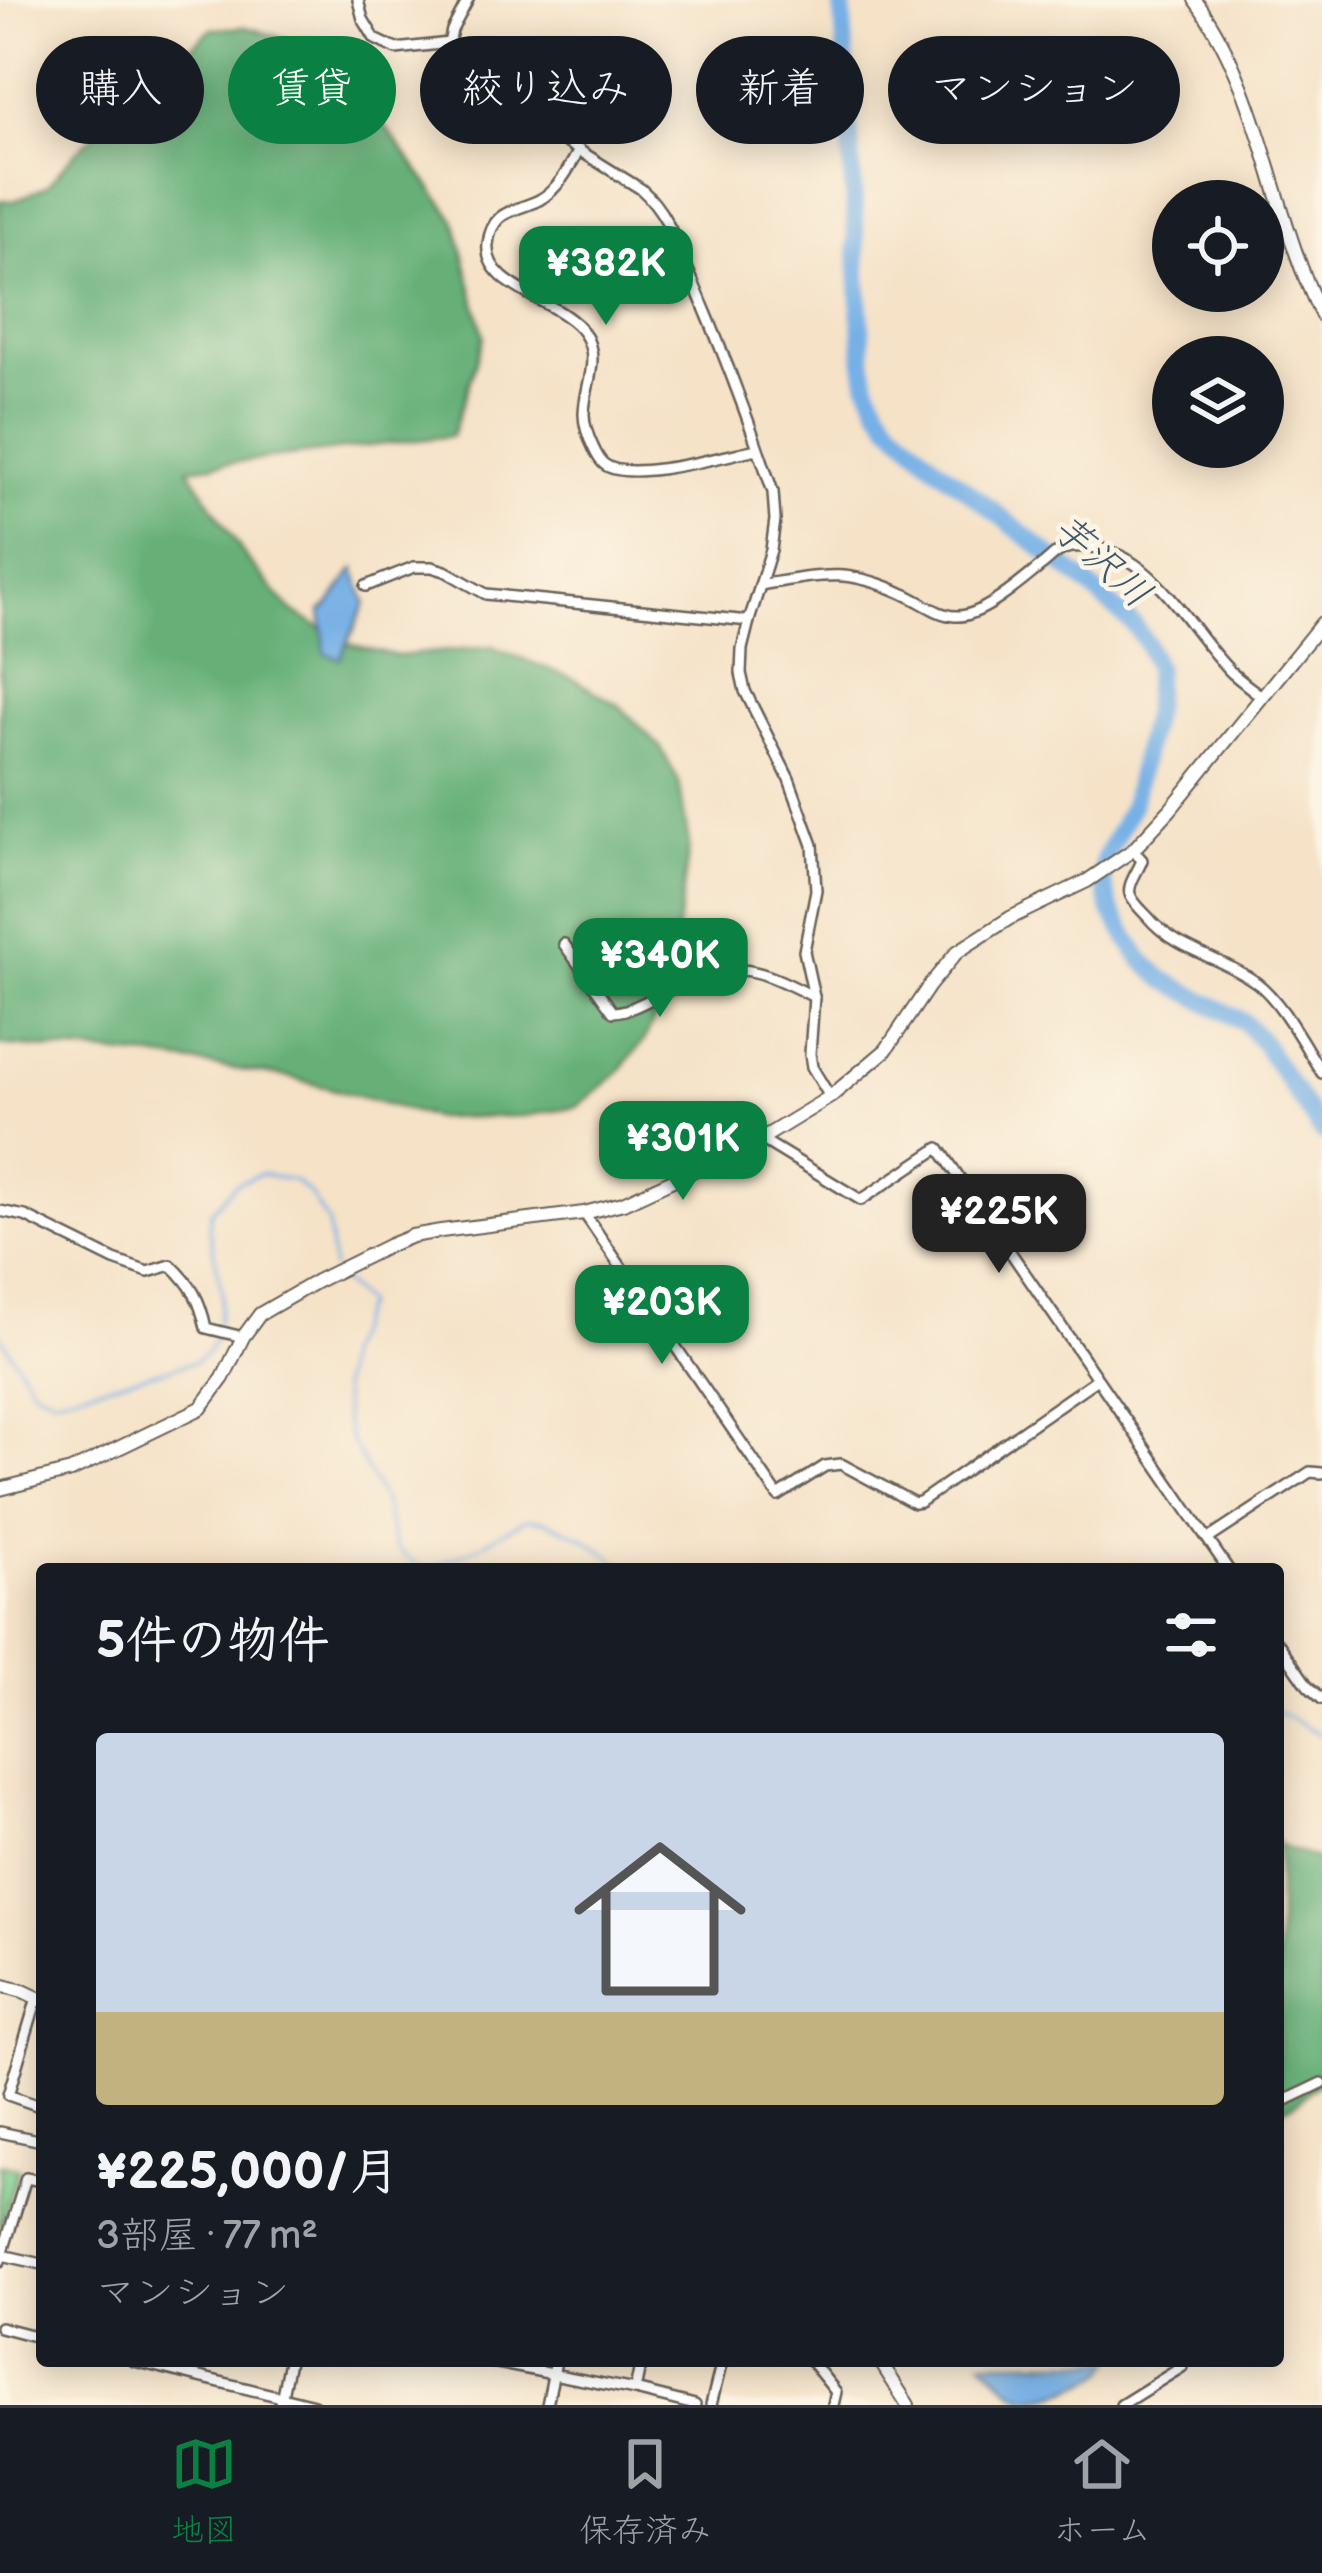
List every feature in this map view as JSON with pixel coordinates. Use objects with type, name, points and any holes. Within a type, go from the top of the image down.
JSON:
[{"type":"street","points":[[358,0],[375,39],[396,49],[420,46]]},
{"type":"street","points":[[451,36],[468,0]]},
{"type":"street","points":[[1195,0],[1231,60],[1291,245],[1322,316]]},
{"type":"street","points":[[569,144],[641,189],[660,208],[711,321],[775,505],[771,550],[740,663],[742,681],[806,819],[816,861],[816,890],[804,951],[814,997],[812,1067],[830,1097]]},
{"type":"street","points":[[579,150],[551,190],[501,215],[491,231],[488,258],[503,279],[553,306],[584,334],[592,362],[584,415],[599,459],[618,471],[642,471],[757,448]]},
{"type":"street","points":[[760,585],[817,574],[862,578],[958,617],[983,608],[1058,550],[1104,548],[1151,577],[1233,674],[1261,696]]},
{"type":"street","points":[[366,586],[414,567],[432,567],[486,594],[749,621]]},
{"type":"street","points":[[0,1489],[71,1472],[201,1408],[224,1378],[236,1335],[260,1314],[412,1236],[584,1213],[623,1203],[761,1139],[830,1097],[886,1050],[956,952],[1010,918],[1091,879],[1132,850],[1171,810],[1322,623]]},
{"type":"street","points":[[1132,850],[1142,865],[1130,893],[1142,910],[1178,944],[1263,988],[1322,1073]]},
{"type":"street","points":[[564,944],[613,1012],[729,968],[772,976],[814,997]]},
{"type":"street","points":[[761,1139],[861,1200],[939,1148],[1224,1563]]},
{"type":"street","points":[[0,1211],[25,1216],[148,1272],[171,1265],[201,1301],[206,1328],[236,1335]]},
{"type":"street","points":[[584,1213],[778,1496],[825,1466],[841,1464],[920,1502],[1097,1378]]},
{"type":"street","points":[[1208,1540],[1310,1472],[1322,1473]]},
{"type":"street","points":[[0,1479],[15,1484]]},
{"type":"street","points":[[1284,1651],[1322,1699]]},
{"type":"street","points":[[0,1985],[36,1998]]},
{"type":"street","points":[[36,2008],[8,2096],[36,2105]]},
{"type":"street","points":[[1284,2101],[1322,2083]]},
{"type":"street","points":[[0,2132],[36,2140]]},
{"type":"street","points":[[36,2180],[26,2178],[1,2258],[36,2263]]},
{"type":"street","points":[[0,2327],[36,2336]]},
{"type":"street","points":[[155,2367],[280,2402],[314,2405]]},
{"type":"street","points":[[280,2402],[288,2367]]},
{"type":"street","points":[[515,2367],[695,2405]]},
{"type":"street","points":[[547,2405],[555,2367]]},
{"type":"street","points":[[635,2390],[640,2367]]},
{"type":"street","points":[[711,2405],[720,2367]]},
{"type":"street","points":[[816,2367],[836,2392],[833,2405]]},
{"type":"street","points":[[884,2367],[908,2405]]},
{"type":"street","points":[[1121,2405],[1182,2367]]},
{"type":"green space","points":[[246,27],[277,36],[228,36],[228,144],[396,141],[455,220],[484,337],[452,436],[188,468],[248,561],[292,611],[346,643],[397,656],[492,647],[572,678],[620,706],[660,747],[679,782],[689,845],[663,999],[644,1041],[615,1076],[577,1107],[524,1116],[436,1118],[289,1077],[153,1057],[0,1045],[0,200],[14,201],[47,186],[85,144],[204,144],[204,36],[212,29]]},
{"type":"green space","points":[[1284,1847],[1322,1861],[1322,2079],[1284,2108]]},
{"type":"green space","points":[[0,2164],[18,2169],[0,2230]]},
{"type":"water","points":[[355,569],[366,603],[340,659],[325,653],[321,611]]},
{"type":"water","points":[[989,2367],[1108,2367],[1086,2383],[1043,2396],[1022,2395]]},
{"type":"waterway","name":"芋沢川","points":[[842,0],[867,382],[891,424],[936,466],[1081,579],[1134,625],[1146,643],[1156,668],[1153,711],[1132,805],[1104,860],[1102,879],[1111,911],[1140,958],[1163,979],[1244,1022],[1322,1132]]},
{"type":"waterway","points":[[218,1324],[222,1292],[209,1228],[211,1211],[236,1184],[261,1174],[293,1180],[310,1194],[328,1223],[333,1269]]},
{"type":"waterway","points":[[337,1277],[365,1304],[344,1355],[341,1389],[349,1437],[383,1500],[395,1548],[415,1563]]},
{"type":"waterway","points":[[0,1335],[33,1389],[55,1398],[195,1362],[208,1352],[217,1334]]},
{"type":"waterway","points":[[441,1563],[526,1519],[545,1521],[584,1538],[619,1563]]},
{"type":"waterway","points":[[1284,1715],[1322,1735]]}]
